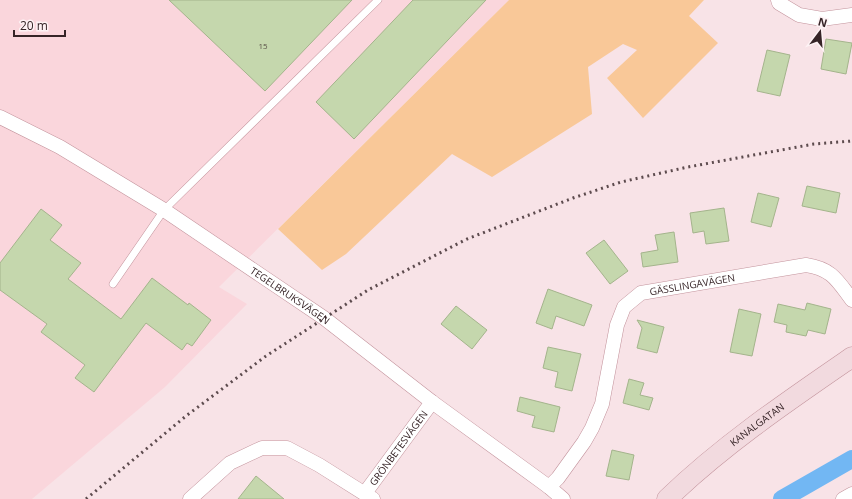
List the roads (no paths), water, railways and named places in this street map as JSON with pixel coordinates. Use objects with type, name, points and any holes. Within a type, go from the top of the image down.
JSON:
[{"type":"street","points":[[778,0],[779,3],[799,15],[822,18],[852,15]]},
{"type":"street","name":"TEGELBRUKSVÄGEN","points":[[0,117],[60,148],[164,210],[324,318],[432,402],[550,487],[563,499]]},
{"type":"street","name":"GÄSSLINGAVÄGEN","points":[[550,487],[592,428],[602,404],[617,325],[624,307],[641,293],[806,265],[821,267],[836,278],[852,300]]},
{"type":"street","name":"KANALGATAN","points":[[667,499],[719,453],[852,357]]},
{"type":"street","name":"GRÖNBETESVÄGEN","points":[[190,499],[230,463],[262,448],[287,448],[369,496],[432,402]]},
{"type":"street","points":[[843,499],[852,494]]},
{"type":"lane","points":[[112,284],[164,210],[378,0]]},
{"type":"waterway","points":[[782,499],[852,459]]},
{"type":"railway","points":[[86,499],[186,416],[266,356],[368,290],[467,239],[573,198],[621,182],[688,167],[814,144],[852,141]]}]
